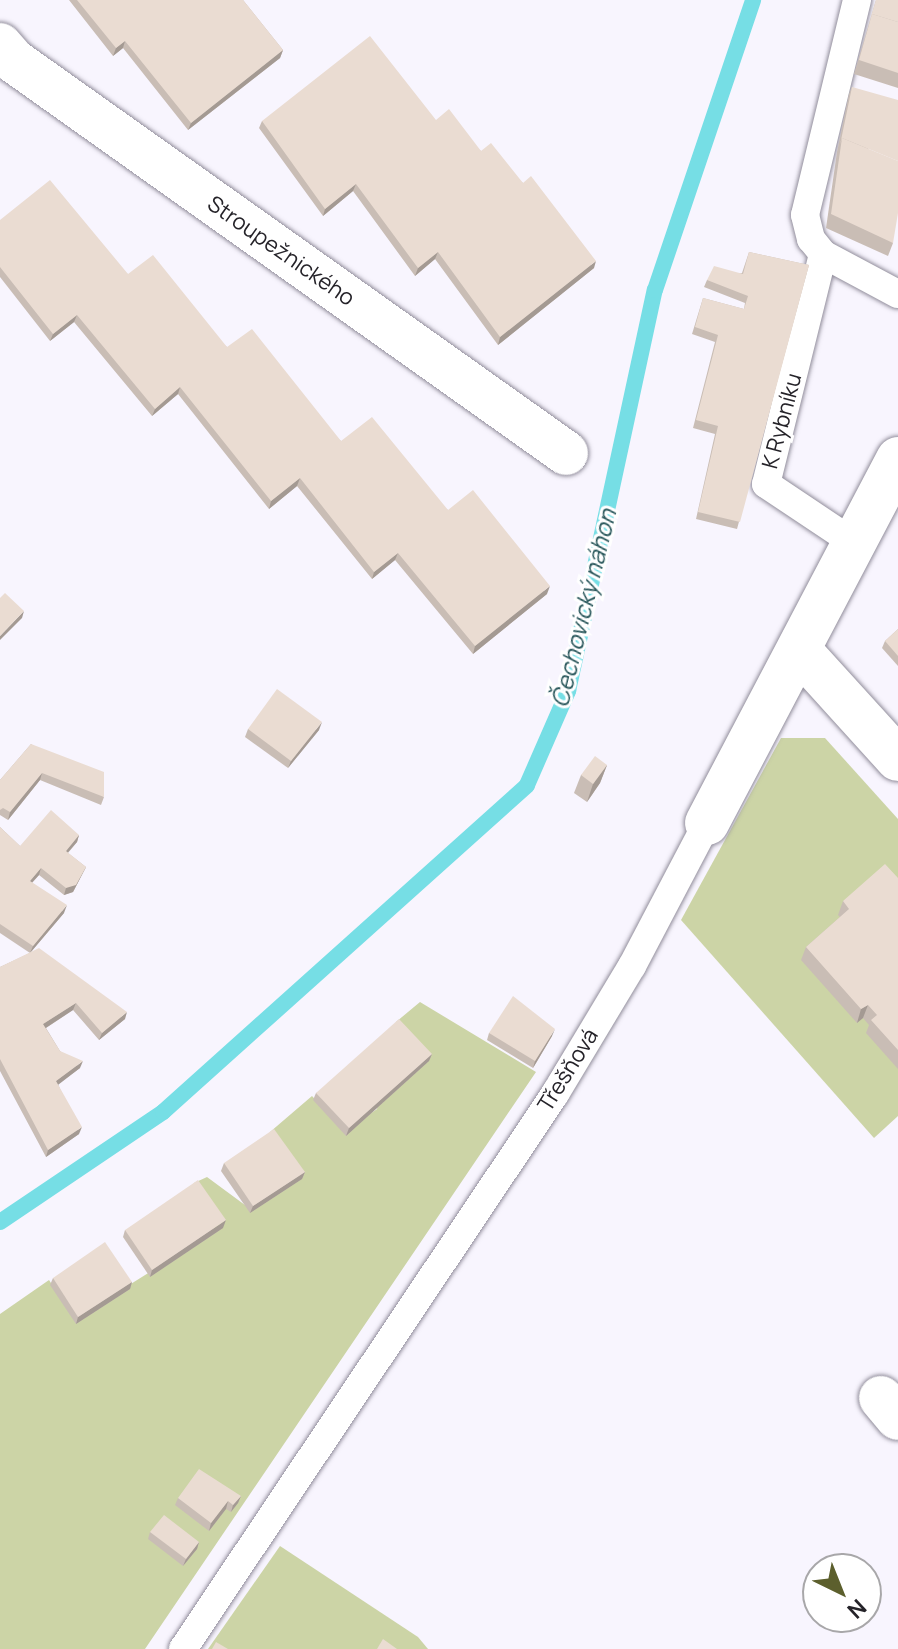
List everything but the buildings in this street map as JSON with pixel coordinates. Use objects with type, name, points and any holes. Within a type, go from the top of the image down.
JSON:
[{"type":"street","name":"Stroupežnického","points":[[0,45],[14,61],[566,453]]},
{"type":"street","name":"Třešňová","points":[[707,823],[898,459]]},
{"type":"street","points":[[799,650],[898,759]]},
{"type":"lane","points":[[857,0],[805,215],[811,239],[823,254],[898,294]]},
{"type":"lane","name":"K Rybníku","points":[[823,254],[766,484],[854,543]]},
{"type":"lane","name":"Třešňová","points":[[183,1649],[555,1094],[632,966],[707,823]]},
{"type":"green space","points":[[781,738],[825,738],[898,819],[898,1116],[874,1138],[681,920]]},
{"type":"green space","points":[[420,1002],[536,1072],[145,1649],[0,1649],[0,1314],[49,1280],[75,1319],[169,1260],[194,1183],[207,1177],[249,1208],[270,1132],[312,1096],[345,1131],[377,1109],[396,1022]]},
{"type":"green space","points":[[280,1546],[418,1637],[428,1649],[208,1649]]},
{"type":"waterway","name":"Čechovický náhon","points":[[0,1222],[163,1112],[527,785],[568,691],[655,290],[753,0]]}]
